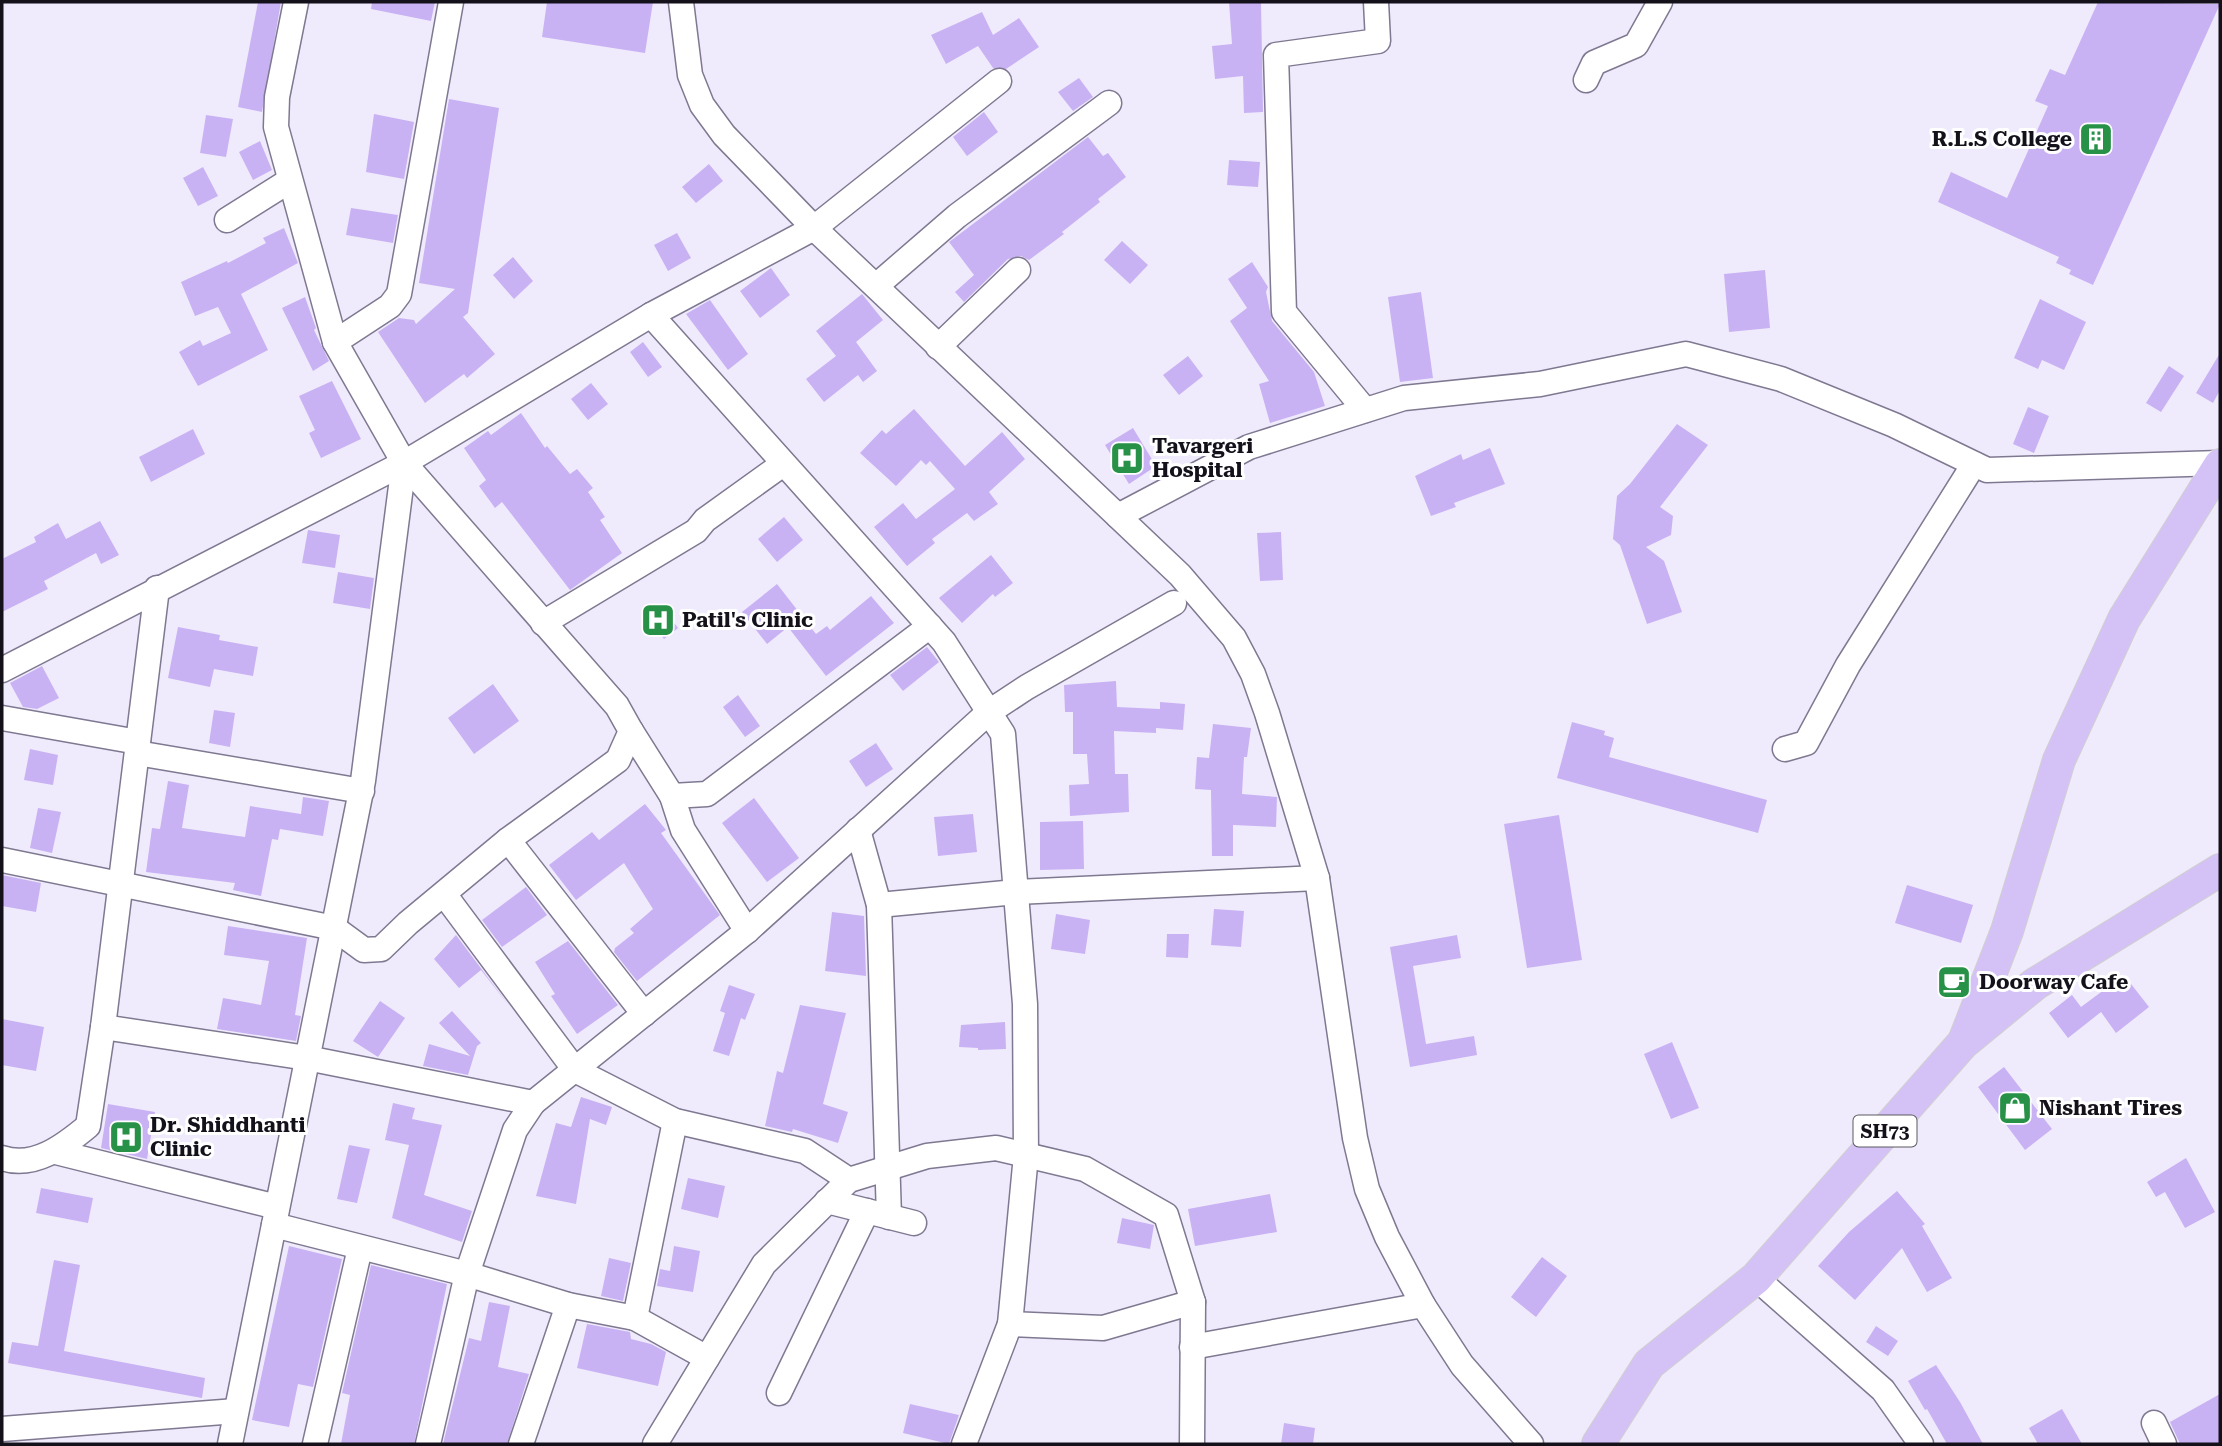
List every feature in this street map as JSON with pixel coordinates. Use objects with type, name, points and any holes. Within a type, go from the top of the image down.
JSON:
[{"type":"main road","points":[[1963,1043],[2007,931],[2059,760],[2124,619],[2220,464]]},
{"type":"main road","name":"SH73","points":[[1598,1444],[1649,1364],[1756,1278],[1963,1043],[2035,984],[2220,870]]},
{"type":"street","points":[[296,2],[277,97],[276,127],[335,342],[404,463],[617,706],[672,796],[683,830],[747,931]]},
{"type":"street","points":[[335,342],[390,306],[399,294],[451,2]]},
{"type":"street","points":[[681,2],[690,75],[702,105],[724,135],[814,228],[1186,583],[1234,638],[1253,674],[1317,878],[1355,1138],[1367,1189],[1387,1237],[1423,1304],[1462,1365],[1531,1444]]},
{"type":"street","points":[[1365,410],[1284,312],[1276,55],[1378,41],[1376,2]]},
{"type":"street","points":[[1586,80],[1594,63],[1636,45],[1660,2]]},
{"type":"street","points":[[2,670],[404,463],[651,315],[814,228],[999,81]]},
{"type":"street","points":[[876,286],[957,216],[1109,103]]},
{"type":"street","points":[[227,220],[289,181]]},
{"type":"street","points":[[938,346],[1018,270]]},
{"type":"street","points":[[651,315],[944,642],[1003,734],[1026,1004],[1026,1155],[1010,1324],[964,1444]]},
{"type":"street","points":[[1118,516],[1250,447],[1404,398],[1540,384],[1686,354],[1781,379],[1894,425],[1987,470],[2220,464]]},
{"type":"street","points":[[233,1444],[236,1411],[362,791],[404,463]]},
{"type":"street","points":[[543,623],[696,531],[705,520],[783,464]]},
{"type":"street","points":[[1785,749],[1806,743],[1848,665],[1974,464]]},
{"type":"street","points":[[6,1167],[56,1152],[88,1126],[103,1027],[157,589]]},
{"type":"street","points":[[428,1444],[467,1274],[515,1130],[533,1104],[747,931],[989,712],[1027,687],[1174,603]]},
{"type":"street","points":[[672,796],[707,794],[930,626]]},
{"type":"street","points":[[2,718],[138,748],[362,791]]},
{"type":"street","points":[[2,860],[334,928],[364,950],[381,950],[508,840],[618,760],[631,731]]},
{"type":"street","points":[[779,1393],[878,1214],[890,1168],[879,905],[859,830]]},
{"type":"street","points":[[508,840],[644,1014]]},
{"type":"street","points":[[879,905],[1016,892],[1317,878]]},
{"type":"street","points":[[444,894],[575,1070],[675,1121],[805,1151],[849,1180]]},
{"type":"street","points":[[103,1027],[307,1058],[533,1104]]},
{"type":"street","points":[[635,1318],[675,1121]]},
{"type":"street","points":[[655,1444],[764,1264],[849,1180],[927,1156],[996,1148],[1085,1169],[1167,1215],[1193,1302],[1192,1444]]},
{"type":"street","points":[[56,1152],[275,1216],[360,1248],[467,1274],[568,1305],[635,1318],[708,1358]]},
{"type":"street","points":[[827,1202],[914,1223]]},
{"type":"street","points":[[315,1444],[360,1248]]},
{"type":"street","points":[[1756,1278],[1883,1390],[1918,1443]]},
{"type":"street","points":[[1010,1324],[1103,1328],[1193,1302]]},
{"type":"street","points":[[1192,1347],[1423,1304]]},
{"type":"street","points":[[521,1444],[568,1305]]},
{"type":"street","points":[[2,1429],[236,1411]]},
{"type":"building","points":[[258,2],[281,2],[262,112],[238,107]]},
{"type":"building","points":[[372,2],[435,2],[431,21],[371,9]]},
{"type":"building","points":[[547,2],[653,2],[645,53],[542,37]]},
{"type":"building","points":[[1229,2],[1261,2],[1263,112],[1244,113],[1243,76],[1215,79],[1212,46],[1232,44]]},
{"type":"building","name":"R.L.S College","points":[[2098,2],[2220,4],[2093,285],[2069,274],[2071,270],[2056,263],[2059,257],[1938,202],[1951,172],[2007,198],[2048,106],[2035,101],[2050,69],[2065,75]]},
{"type":"building","points":[[982,12],[993,35],[1019,18],[1039,47],[1006,69],[993,68],[978,46],[946,64],[931,35]]},
{"type":"building","points":[[1079,78],[1093,97],[1073,111],[1058,92]]},
{"type":"building","points":[[449,99],[499,108],[468,313],[463,317],[495,354],[467,378],[464,374],[425,403],[378,332],[399,318],[414,320],[416,324],[455,289],[419,283]]},
{"type":"building","points":[[984,112],[998,132],[967,156],[953,137]]},
{"type":"building","points":[[374,114],[414,122],[404,179],[366,172]]},
{"type":"building","points":[[206,115],[233,119],[226,157],[200,153]]},
{"type":"building","points":[[1088,137],[1103,156],[1108,153],[1126,177],[1062,232],[1064,234],[1029,260],[1021,256],[1008,259],[964,302],[955,292],[974,275],[949,242]]},
{"type":"building","points":[[260,141],[272,170],[253,180],[239,152]]},
{"type":"building","points":[[1229,160],[1260,162],[1258,187],[1227,185]]},
{"type":"building","points":[[709,164],[723,181],[696,203],[682,187]]},
{"type":"building","points":[[203,167],[218,196],[198,206],[183,178]]},
{"type":"building","points":[[351,208],[398,215],[393,243],[346,235]]},
{"type":"building","points":[[284,228],[298,263],[241,294],[268,350],[198,386],[179,352],[200,340],[203,346],[231,333],[218,307],[195,316],[181,282],[227,261],[228,263],[266,243],[263,238]]},
{"type":"building","points":[[677,233],[691,258],[668,271],[654,245]]},
{"type":"building","points":[[1122,241],[1148,265],[1130,284],[1104,260]]},
{"type":"building","points":[[513,257],[533,281],[514,299],[493,275]]},
{"type":"building","points":[[1252,262],[1268,287],[1266,292],[1272,321],[1314,372],[1325,406],[1270,423],[1259,384],[1269,381],[1230,321],[1247,308],[1228,279]]},
{"type":"building","points":[[771,268],[790,295],[760,318],[740,291]]},
{"type":"building","points":[[1765,270],[1770,328],[1729,332],[1724,274]]},
{"type":"building","points":[[1421,292],[1433,378],[1400,382],[1388,297]]},
{"type":"building","points":[[862,294],[883,320],[856,342],[877,371],[863,382],[858,375],[824,402],[806,379],[836,356],[816,331]]},
{"type":"building","points":[[305,297],[316,328],[314,330],[329,361],[313,371],[282,308]]},
{"type":"building","points":[[2040,299],[2086,322],[2064,370],[2042,360],[2038,369],[2014,358]]},
{"type":"building","points":[[710,300],[748,354],[728,370],[686,314]]},
{"type":"building","points":[[643,342],[662,367],[648,377],[630,352]]},
{"type":"building","points":[[2220,353],[2220,390],[2213,403],[2196,393]]},
{"type":"building","points":[[1188,356],[1203,376],[1179,395],[1163,375]]},
{"type":"building","points":[[2169,366],[2184,376],[2161,412],[2146,403]]},
{"type":"building","points":[[332,381],[361,439],[321,458],[309,433],[315,430],[299,396]]},
{"type":"building","points":[[591,383],[608,404],[588,420],[571,399]]},
{"type":"building","points":[[2028,407],[2049,416],[2034,453],[2013,444]]},
{"type":"building","points":[[914,409],[965,466],[1002,432],[1025,459],[989,492],[998,504],[974,521],[967,513],[932,539],[935,543],[907,566],[874,527],[903,503],[916,519],[955,489],[930,461],[926,465],[921,460],[896,486],[860,453],[882,430],[886,434]]},
{"type":"building","points":[[521,413],[545,448],[547,446],[570,474],[577,469],[593,488],[588,492],[605,517],[600,520],[622,553],[570,590],[502,502],[495,508],[479,486],[486,480],[464,448],[488,431],[491,435]]},
{"type":"building","points":[[1677,424],[1708,445],[1660,507],[1673,516],[1671,535],[1646,547],[1664,561],[1682,612],[1647,624],[1620,545],[1613,539],[1617,496],[1630,484]]},
{"type":"building","points":[[1133,428],[1156,466],[1129,484],[1105,445]]},
{"type":"building","points":[[193,429],[205,454],[151,482],[139,457]]},
{"type":"building","points":[[1490,448],[1505,484],[1454,503],[1456,507],[1431,516],[1415,476],[1461,454],[1463,460]]},
{"type":"building","points":[[784,517],[803,540],[777,562],[758,539]]},
{"type":"building","points":[[100,521],[119,555],[101,564],[96,553],[44,581],[48,589],[2,612],[2,559],[36,542],[34,537],[58,523],[66,539]]},
{"type":"building","points":[[308,530],[340,535],[335,568],[302,563]]},
{"type":"building","points":[[1281,532],[1283,580],[1260,581],[1257,533]]},
{"type":"building","points":[[991,555],[1013,583],[995,597],[993,594],[962,623],[939,598]]},
{"type":"building","points":[[338,572],[374,578],[370,609],[333,603]]},
{"type":"building","points":[[777,584],[816,634],[827,626],[830,630],[871,596],[894,623],[826,676],[788,627],[767,644],[742,612]]},
{"type":"building","points":[[660,604],[678,628],[664,639],[646,615]]},
{"type":"building","points":[[178,627],[220,635],[219,640],[258,647],[253,676],[214,669],[210,687],[168,678]]},
{"type":"building","points":[[927,647],[939,662],[903,691],[890,675]]},
{"type":"building","points":[[42,666],[59,698],[37,709],[23,707],[10,683]]},
{"type":"building","points":[[1116,681],[1117,707],[1160,709],[1160,702],[1185,704],[1183,730],[1156,728],[1156,733],[1114,731],[1115,774],[1128,774],[1129,812],[1070,816],[1069,785],[1089,784],[1087,754],[1073,754],[1073,712],[1065,712],[1064,685]]},
{"type":"building","points":[[493,684],[519,721],[474,754],[448,718]]},
{"type":"building","points":[[738,695],[760,726],[745,737],[723,707]]},
{"type":"building","points":[[214,710],[235,713],[230,747],[209,743]]},
{"type":"building","points":[[1572,722],[1605,731],[1604,735],[1614,738],[1609,757],[1767,800],[1758,833],[1557,778]]},
{"type":"building","points":[[1213,724],[1251,728],[1247,757],[1244,757],[1242,794],[1277,797],[1276,827],[1233,825],[1233,856],[1212,856],[1211,790],[1195,789],[1197,757],[1209,758]]},
{"type":"building","points":[[876,743],[893,769],[866,787],[849,761]]},
{"type":"building","points":[[30,749],[58,755],[53,785],[24,780]]},
{"type":"building","points":[[168,781],[189,785],[182,828],[245,837],[250,806],[301,814],[303,797],[329,801],[323,836],[280,829],[278,840],[272,839],[261,896],[233,890],[235,883],[146,872],[152,828],[160,829]]},
{"type":"building","points":[[754,798],[799,858],[767,882],[722,823]]},
{"type":"building","points":[[645,804],[666,830],[661,833],[720,915],[637,981],[614,952],[615,948],[634,933],[630,929],[653,909],[624,863],[576,900],[549,865],[592,832],[599,840]]},
{"type":"building","points":[[38,808],[61,812],[52,853],[30,848]]},
{"type":"building","points":[[973,814],[977,852],[938,856],[934,817]]},
{"type":"building","points":[[1559,815],[1582,960],[1527,968],[1504,824]]},
{"type":"building","points":[[1083,821],[1084,869],[1040,870],[1040,822]]},
{"type":"building","points":[[2,875],[41,883],[36,912],[2,906]]},
{"type":"building","points":[[1907,885],[1973,905],[1961,943],[1895,923]]},
{"type":"building","points":[[526,887],[547,915],[502,947],[482,920]]},
{"type":"building","points":[[1214,909],[1244,911],[1241,947],[1211,945]]},
{"type":"building","points":[[832,912],[864,916],[866,976],[825,971]]},
{"type":"building","points":[[1056,914],[1090,920],[1085,954],[1051,949]]},
{"type":"building","points":[[228,926],[307,938],[295,1015],[301,1016],[296,1041],[217,1029],[223,998],[261,1005],[269,961],[224,955]]},
{"type":"building","points":[[1167,934],[1189,934],[1188,958],[1166,957]]},
{"type":"building","points":[[456,935],[510,1007],[481,970],[459,988],[434,959]]},
{"type":"building","points":[[1457,935],[1461,958],[1413,966],[1426,1044],[1474,1036],[1477,1055],[1410,1067],[1390,947]]},
{"type":"building","points":[[568,941],[618,1005],[577,1034],[551,996],[555,994],[535,962]]},
{"type":"building","points":[[2124,975],[2149,1007],[2116,1033],[2101,1012],[2068,1038],[2049,1013],[2072,995],[2081,1007]]},
{"type":"building","points":[[729,985],[755,994],[745,1020],[741,1018],[729,1056],[713,1051],[725,1013],[720,1011]]},
{"type":"building","points":[[380,1001],[405,1018],[378,1057],[353,1041]]},
{"type":"building","points":[[800,1005],[846,1013],[823,1104],[848,1112],[838,1143],[793,1129],[792,1132],[765,1126],[777,1071],[783,1073]]},
{"type":"building","points":[[452,1011],[481,1043],[477,1046],[468,1075],[423,1066],[429,1044],[470,1056],[439,1023]]},
{"type":"building","points":[[2,1019],[44,1027],[36,1071],[2,1065]]},
{"type":"building","points":[[1005,1022],[1006,1049],[978,1050],[959,1047],[961,1025]]},
{"type":"building","points":[[1672,1042],[1699,1108],[1671,1119],[1644,1054]]},
{"type":"building","name":"Nishant Tires","points":[[2004,1067],[2052,1129],[2025,1150],[1978,1087]]},
{"type":"building","points":[[581,1097],[612,1107],[606,1125],[590,1119],[576,1204],[536,1196],[556,1123],[571,1127]]},
{"type":"building","points":[[393,1103],[415,1108],[412,1119],[442,1125],[424,1195],[472,1211],[462,1242],[392,1218],[409,1145],[385,1140]]},
{"type":"building","points":[[108,1104],[155,1112],[147,1159],[101,1148]]},
{"type":"building","points":[[349,1145],[370,1149],[357,1203],[337,1199]]},
{"type":"building","points":[[2186,1158],[2215,1212],[2185,1228],[2165,1192],[2156,1197],[2147,1182]]},
{"type":"building","points":[[688,1178],[725,1186],[718,1218],[681,1209]]},
{"type":"building","points":[[41,1188],[93,1198],[88,1223],[36,1213]]},
{"type":"building","points":[[1897,1191],[1925,1224],[1922,1226],[1952,1278],[1927,1292],[1902,1248],[1855,1300],[1818,1266],[1849,1232]]},
{"type":"building","points":[[1270,1194],[1277,1232],[1195,1246],[1188,1209]]},
{"type":"building","points":[[1122,1218],[1154,1225],[1150,1249],[1117,1243]]},
{"type":"building","points":[[289,1246],[342,1259],[313,1387],[298,1384],[289,1427],[252,1420]]},
{"type":"building","points":[[674,1246],[700,1251],[693,1292],[657,1286],[660,1269],[670,1271]]},
{"type":"building","points":[[1542,1257],[1567,1276],[1536,1317],[1511,1297]]},
{"type":"building","points":[[609,1258],[631,1263],[623,1301],[601,1296]]},
{"type":"building","points":[[54,1260],[80,1265],[64,1351],[205,1378],[202,1398],[8,1363],[12,1342],[38,1346]]},
{"type":"building","points":[[371,1265],[447,1284],[414,1444],[341,1444],[350,1395],[342,1393]]},
{"type":"building","points":[[489,1302],[510,1306],[498,1367],[529,1374],[507,1444],[443,1444],[469,1338],[481,1341]]},
{"type":"building","points":[[587,1324],[630,1332],[631,1339],[651,1344],[666,1352],[658,1386],[577,1368]]},
{"type":"building","points":[[1876,1326],[1898,1341],[1888,1356],[1866,1342]]},
{"type":"building","points":[[1936,1365],[1983,1444],[1947,1444],[1927,1409],[1925,1410],[1908,1381]]},
{"type":"building","points":[[2220,1394],[2220,1444],[2180,1444],[2170,1422]]},
{"type":"building","points":[[910,1404],[959,1415],[949,1444],[903,1433]]},
{"type":"building","points":[[2062,1409],[2082,1444],[2038,1444],[2029,1428]]},
{"type":"building","points":[[1284,1423],[1315,1428],[1313,1444],[1281,1444]]},
{"type":"place","name":"R.L.S College","points":[[2096,139]]},
{"type":"place","name":"Tavargeri Hospital","points":[[1127,458]]},
{"type":"place","name":"Patil's Clinic","points":[[658,620]]},
{"type":"place","name":"Doorway Cafe","points":[[1954,982]]},
{"type":"place","name":"Nishant Tires","points":[[2015,1108]]},
{"type":"place","name":"Dr. Shiddhanti Clinic","points":[[126,1137]]}]
